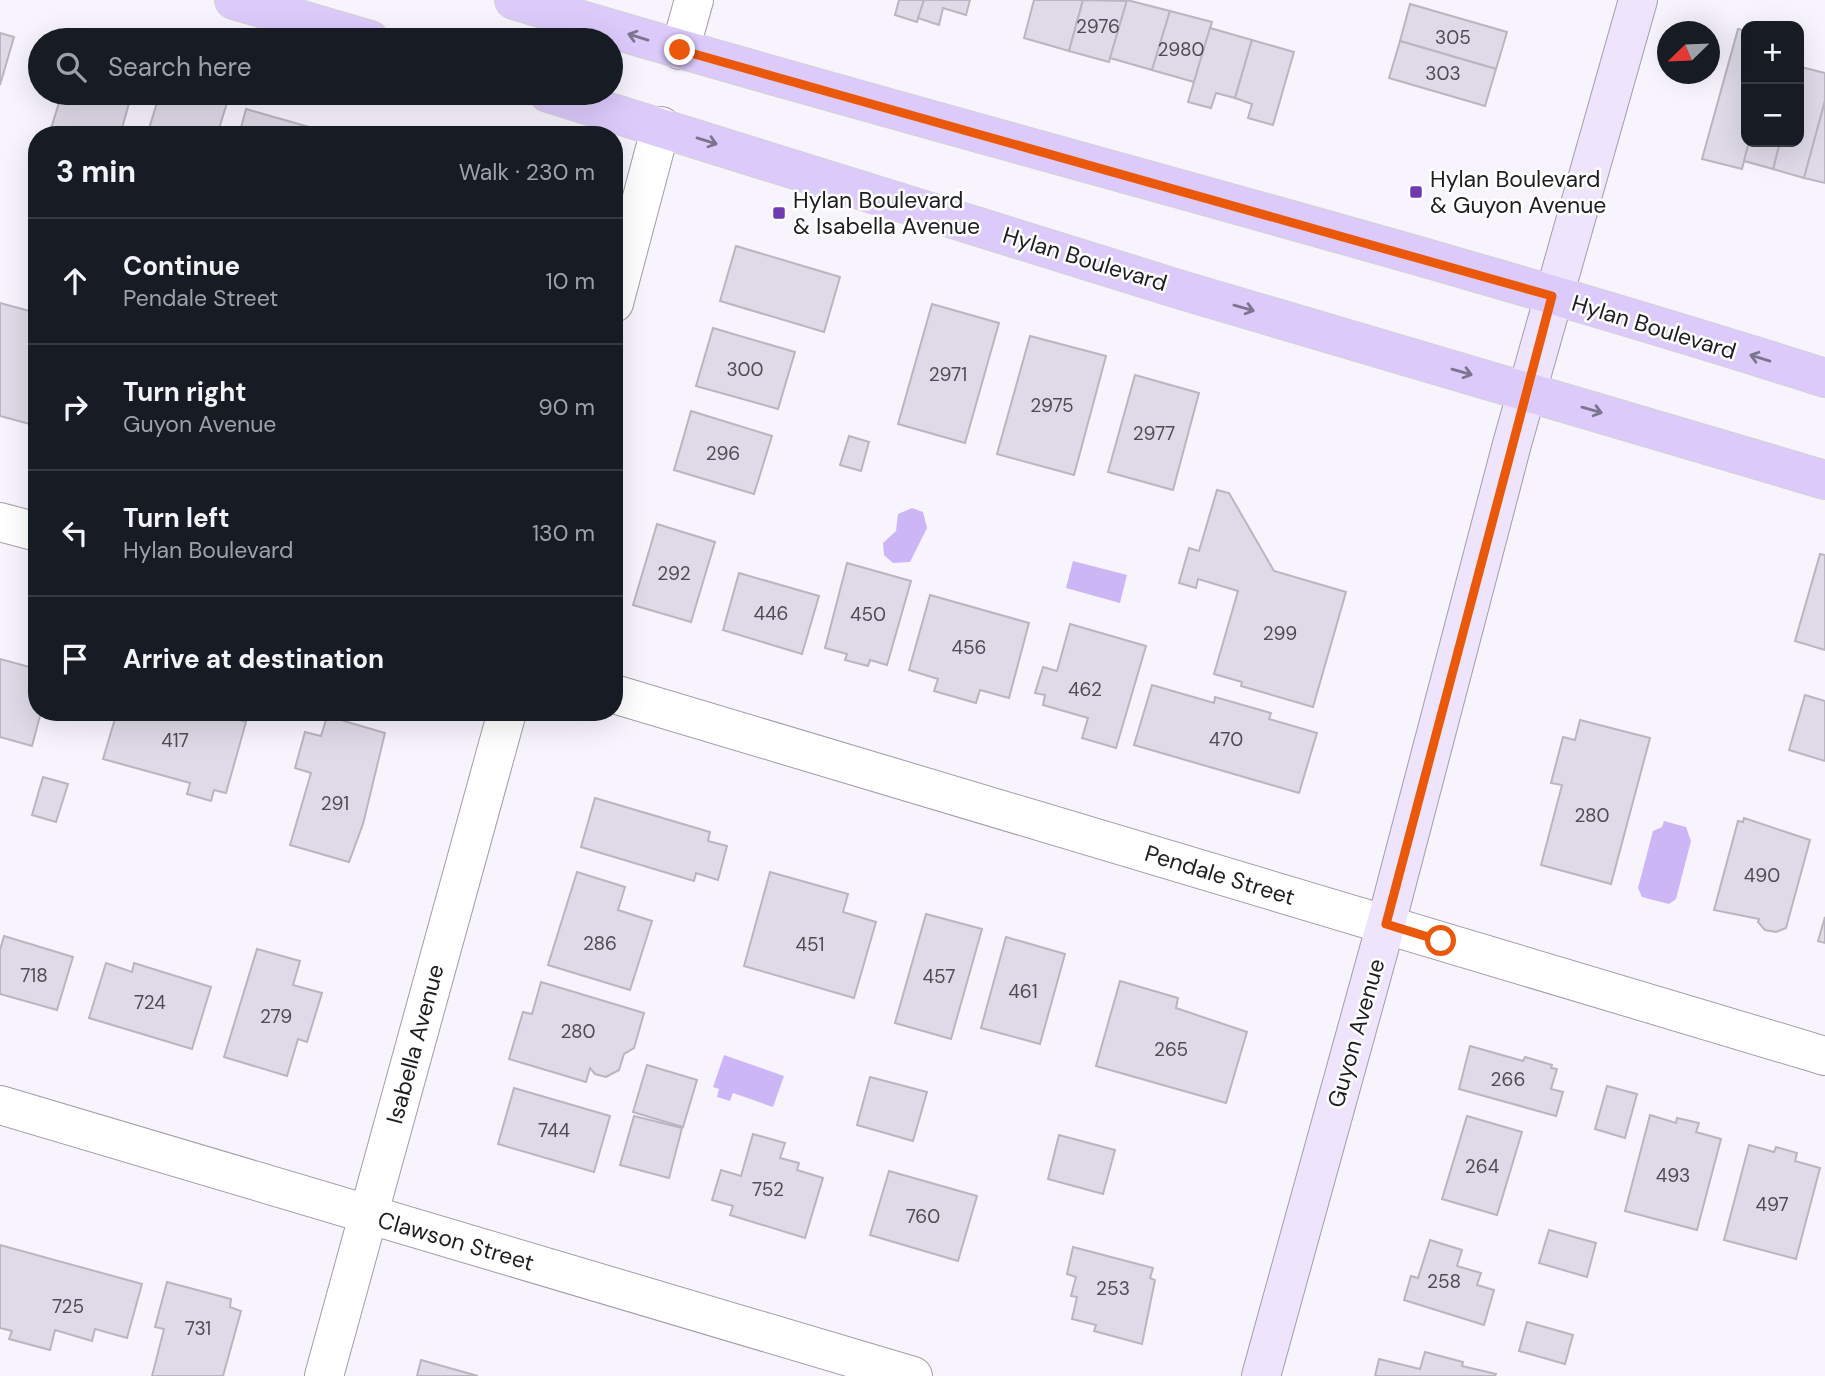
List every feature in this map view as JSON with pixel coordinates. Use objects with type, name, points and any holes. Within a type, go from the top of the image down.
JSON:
[{"type":"main road","points":[[233,0],[329,28]]},
{"type":"main road","name":"Hylan Boulevard","points":[[514,0],[607,28]]},
{"type":"main road","name":"Hylan Boulevard","points":[[623,33],[1552,296],[1825,378]]},
{"type":"main road","name":"Hylan Boulevard","points":[[589,105],[1178,289],[1825,480]]},
{"type":"street","points":[[680,50],[694,0]]},
{"type":"street","name":"Guyon Avenue","points":[[1261,1376],[1386,924],[1552,296],[1638,0]]},
{"type":"street","points":[[623,269],[661,126]]},
{"type":"street","points":[[0,522],[28,530]]},
{"type":"street","name":"Pendale Street","points":[[623,697],[1825,1056]]},
{"type":"street","name":"Isabella Avenue","points":[[324,1376],[505,721]]},
{"type":"street","name":"Clawson Street","points":[[0,1105],[914,1376]]},
{"type":"shaded area","points":[[912,508],[923,512],[927,528],[910,562],[893,563],[884,555],[883,543],[896,531],[898,514]]},
{"type":"shaded area","points":[[1073,561],[1127,575],[1120,603],[1066,588]]},
{"type":"shaded area","points":[[1664,821],[1686,827],[1691,841],[1676,899],[1669,904],[1642,897],[1638,888],[1653,831],[1662,827]]},
{"type":"shaded area","points":[[724,1055],[784,1076],[773,1107],[733,1093],[730,1101],[717,1097],[719,1089],[713,1087]]},
{"type":"building","points":[[899,0],[924,0],[917,22],[895,15]]},
{"type":"building","points":[[924,0],[970,0],[966,15],[943,8],[939,25],[918,18]]},
{"type":"building","points":[[1034,0],[1083,0],[1069,51],[1024,38]]},
{"type":"building","points":[[1083,0],[1127,1],[1109,62],[1069,51]]},
{"type":"building","points":[[1127,0],[1170,11],[1152,70],[1110,58]]},
{"type":"building","points":[[1410,4],[1507,32],[1496,69],[1400,41]]},
{"type":"building","points":[[1170,11],[1212,22],[1194,82],[1152,70]]},
{"type":"building","points":[[1210,28],[1252,40],[1235,98],[1216,93],[1211,108],[1188,102]]},
{"type":"building","points":[[1738,29],[1741,30],[1741,147],[1748,147],[1742,169],[1702,159]]},
{"type":"building","points":[[0,33],[14,37],[0,85]]},
{"type":"building","points":[[1252,40],[1294,52],[1273,125],[1248,118],[1252,104],[1235,98]]},
{"type":"building","points":[[1400,41],[1496,69],[1485,106],[1389,78]]},
{"type":"building","points":[[1804,68],[1825,73],[1825,101],[1804,178],[1773,169],[1779,147],[1804,147]]},
{"type":"building","points":[[1825,101],[1825,183],[1804,178]]},
{"type":"building","points":[[58,105],[129,105],[123,126],[52,126]]},
{"type":"building","points":[[156,105],[226,105],[220,126],[150,126]]},
{"type":"building","points":[[246,109],[306,126],[241,126]]},
{"type":"building","points":[[1748,147],[1779,147],[1773,169],[1744,161]]},
{"type":"building","points":[[736,246],[840,277],[824,332],[720,301]]},
{"type":"building","points":[[0,303],[28,311],[28,424],[0,416]]},
{"type":"building","points":[[932,304],[999,323],[965,443],[898,424]]},
{"type":"building","points":[[713,328],[795,352],[778,409],[696,386]]},
{"type":"building","points":[[1030,336],[1106,356],[1074,475],[997,454]]},
{"type":"building","points":[[1135,375],[1199,393],[1173,490],[1108,472]]},
{"type":"building","points":[[691,411],[772,436],[754,494],[674,470]]},
{"type":"building","points":[[849,436],[869,442],[861,471],[840,465]]},
{"type":"building","points":[[1217,490],[1229,493],[1274,571],[1346,592],[1313,707],[1241,686],[1242,682],[1214,674],[1238,591],[1198,579],[1196,588],[1179,583],[1189,548],[1199,551]]},
{"type":"building","points":[[657,524],[715,542],[691,622],[633,605]]},
{"type":"building","points":[[1820,554],[1825,555],[1825,650],[1795,641]]},
{"type":"building","points":[[847,563],[911,581],[887,665],[870,660],[868,666],[845,660],[847,654],[825,648]]},
{"type":"building","points":[[739,573],[819,596],[802,654],[723,630]]},
{"type":"building","points":[[930,595],[1029,623],[1009,698],[980,690],[976,703],[934,691],[938,679],[909,670]]},
{"type":"building","points":[[1070,624],[1146,646],[1116,748],[1082,738],[1088,718],[1043,705],[1045,695],[1035,693],[1043,667],[1057,671]]},
{"type":"building","points":[[0,659],[28,667],[28,721],[39,721],[32,746],[0,737]]},
{"type":"building","points":[[1152,685],[1214,703],[1215,697],[1271,713],[1269,719],[1317,733],[1299,793],[1134,745]]},
{"type":"building","points":[[1805,695],[1825,701],[1825,761],[1789,750]]},
{"type":"building","points":[[1580,720],[1650,738],[1611,884],[1541,865],[1562,785],[1551,783],[1563,737],[1575,740]]},
{"type":"building","points":[[114,721],[246,722],[226,793],[214,790],[211,801],[187,794],[190,783],[103,759]]},
{"type":"building","points":[[326,721],[344,721],[385,733],[363,824],[349,862],[290,845],[311,773],[295,768],[305,732],[321,736]]},
{"type":"building","points":[[43,777],[68,784],[56,822],[32,815]]},
{"type":"building","points":[[595,798],[710,832],[708,841],[727,846],[718,880],[696,873],[694,881],[581,847]]},
{"type":"building","points":[[1744,818],[1810,840],[1786,928],[1776,932],[1765,930],[1758,922],[1759,919],[1714,910],[1738,821],[1743,822]]},
{"type":"building","points":[[577,872],[625,887],[618,910],[652,921],[630,990],[548,965]]},
{"type":"building","points":[[770,872],[848,894],[843,912],[876,922],[854,998],[744,966]]},
{"type":"building","points":[[926,914],[982,929],[951,1039],[895,1023]]},
{"type":"building","points":[[1825,917],[1825,943],[1818,941]]},
{"type":"building","points":[[4,936],[73,957],[57,1010],[0,994],[0,950]]},
{"type":"building","points":[[1006,937],[1065,954],[1040,1044],[981,1028]]},
{"type":"building","points":[[257,949],[300,961],[293,985],[322,993],[307,1042],[298,1039],[287,1076],[224,1057]]},
{"type":"building","points":[[106,963],[132,972],[134,963],[211,987],[192,1049],[89,1018]]},
{"type":"building","points":[[1120,981],[1178,998],[1176,1008],[1247,1032],[1226,1103],[1096,1066]]},
{"type":"building","points":[[541,982],[644,1013],[634,1048],[624,1054],[619,1070],[606,1077],[595,1074],[590,1068],[586,1082],[509,1059],[523,1012],[532,1014]]},
{"type":"building","points":[[1470,1046],[1523,1061],[1525,1057],[1557,1069],[1551,1089],[1563,1092],[1556,1116],[1459,1089]]},
{"type":"building","points":[[647,1065],[697,1080],[683,1127],[633,1112]]},
{"type":"building","points":[[870,1077],[927,1092],[913,1141],[857,1125]]},
{"type":"building","points":[[1607,1086],[1637,1094],[1625,1138],[1595,1129]]},
{"type":"building","points":[[514,1088],[610,1116],[594,1172],[498,1144]]},
{"type":"building","points":[[1650,1115],[1676,1123],[1677,1118],[1699,1123],[1696,1132],[1721,1139],[1697,1230],[1625,1211]]},
{"type":"building","points":[[634,1116],[682,1128],[669,1178],[620,1165]]},
{"type":"building","points":[[1467,1116],[1522,1132],[1497,1215],[1442,1199]]},
{"type":"building","points":[[753,1134],[785,1143],[780,1158],[799,1163],[797,1170],[823,1178],[805,1238],[730,1215],[733,1206],[712,1200],[721,1170],[741,1176]]},
{"type":"building","points":[[1059,1135],[1115,1150],[1103,1194],[1048,1179]]},
{"type":"building","points":[[1749,1145],[1774,1152],[1776,1147],[1797,1153],[1795,1161],[1820,1168],[1796,1259],[1724,1240]]},
{"type":"building","points":[[889,1171],[977,1196],[958,1261],[870,1235]]},
{"type":"building","points":[[1549,1230],[1596,1243],[1587,1277],[1539,1263]]},
{"type":"building","points":[[1430,1240],[1462,1250],[1457,1266],[1481,1273],[1477,1285],[1494,1290],[1484,1325],[1404,1300],[1411,1276],[1418,1278]]},
{"type":"building","points":[[0,1245],[142,1284],[127,1338],[95,1329],[92,1341],[55,1330],[50,1350],[9,1339],[12,1331],[0,1328]]},
{"type":"building","points":[[1073,1247],[1153,1268],[1150,1278],[1155,1280],[1142,1344],[1094,1331],[1096,1325],[1072,1319],[1077,1297],[1071,1296],[1076,1277],[1067,1274]]},
{"type":"building","points":[[167,1282],[231,1299],[230,1307],[241,1311],[223,1376],[152,1376],[164,1329],[155,1327]]},
{"type":"building","points":[[1527,1322],[1573,1335],[1565,1364],[1519,1351]]},
{"type":"building","points":[[1425,1352],[1463,1362],[1462,1366],[1496,1374],[1375,1376],[1379,1359],[1420,1369]]},
{"type":"building","points":[[421,1360],[478,1376],[417,1376]]},
{"type":"place","name":"Hylan Boulevard & Guyon Avenue","points":[[1416,192]]},
{"type":"place","name":"Hylan Boulevard & Isabella Avenue","points":[[779,213]]},
{"type":"route","points":[[680,50],[1552,296],[1386,924],[1441,941]]}]
